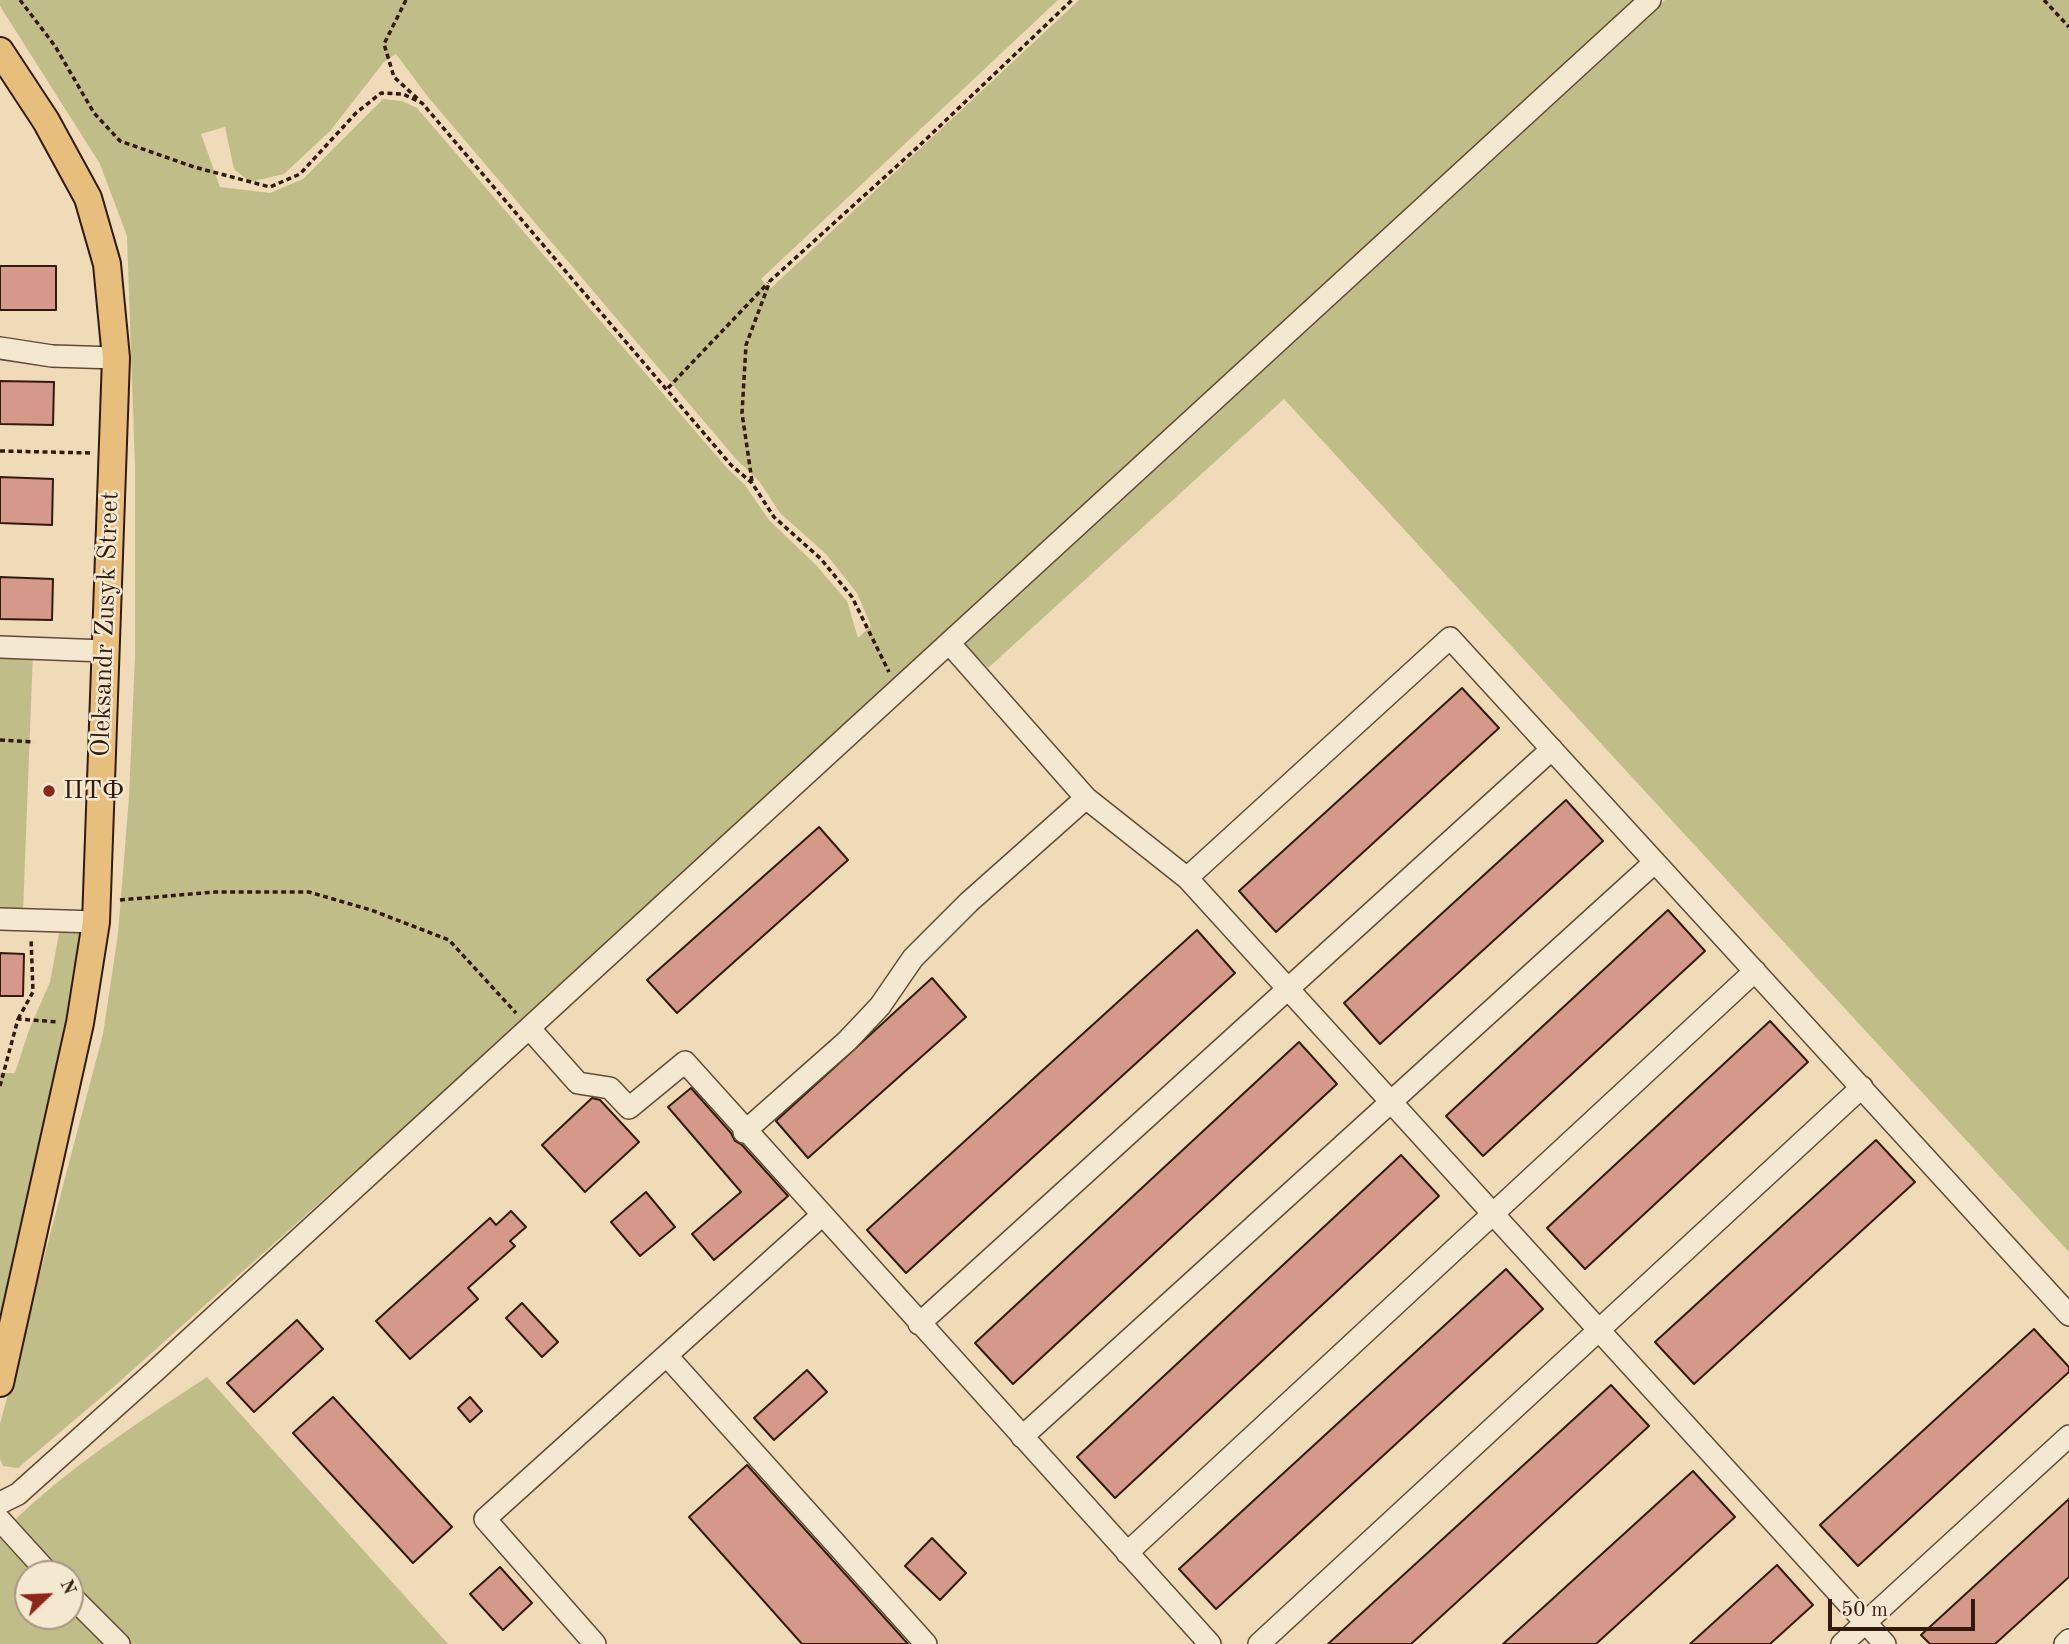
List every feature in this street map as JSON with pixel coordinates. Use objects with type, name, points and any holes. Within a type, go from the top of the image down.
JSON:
[{"type":"main road","name":"Oleksandr Zusyk Street","points":[[0,51],[47,121],[88,198],[107,264],[116,358],[96,912],[80,1023],[0,1383]]},
{"type":"street","points":[[0,1503],[18,1494],[154,1372],[1650,0]]},
{"type":"street","points":[[0,348],[52,356],[116,358]]},
{"type":"street","points":[[1187,878],[1450,638],[2069,1315]]},
{"type":"street","points":[[950,644],[1086,798],[1187,878],[1885,1644]]},
{"type":"street","points":[[0,647],[105,651]]},
{"type":"street","points":[[919,1324],[1552,749]]},
{"type":"street","points":[[744,1132],[847,1041],[880,1006],[913,958],[969,902],[1086,798]]},
{"type":"street","points":[[1022,1437],[1655,862]]},
{"type":"street","points":[[0,919],[28,920],[96,912]]},
{"type":"street","points":[[1127,1553],[1755,971]]},
{"type":"street","points":[[530,1029],[578,1083],[610,1087],[629,1108],[685,1062],[744,1132],[1210,1644]]},
{"type":"street","points":[[1259,1644],[1599,1333],[1862,1087]]},
{"type":"street","points":[[595,1644],[485,1519],[821,1216]]},
{"type":"street","points":[[667,1356],[926,1644]]},
{"type":"street","points":[[1842,1644],[2069,1436]]},
{"type":"street","points":[[0,1520],[36,1560]]},
{"type":"street","points":[[84,1609],[119,1644]]},
{"type":"street","points":[[2064,1644],[2069,1640]]},
{"type":"path","points":[[20,0],[55,46],[94,113],[120,141],[194,167],[270,187],[300,174],[356,113],[381,93],[403,94],[422,103]]},
{"type":"path","points":[[406,0],[384,44],[394,78],[422,103],[731,465],[752,483],[774,517],[821,559],[852,597],[862,622],[900,690]]},
{"type":"path","points":[[668,388],[769,281],[920,145],[1072,0]]},
{"type":"path","points":[[2043,0],[2069,27]]},
{"type":"path","points":[[752,483],[742,413],[746,345],[769,281]]},
{"type":"path","points":[[0,451],[112,454]]},
{"type":"path","points":[[0,740],[34,742]]},
{"type":"path","points":[[96,912],[215,892],[309,892],[371,910],[449,940],[530,1029]]},
{"type":"path","points":[[0,1086],[18,1019],[33,992],[33,951],[28,920]]},
{"type":"path","points":[[18,1019],[80,1023]]},
{"type":"shaded area","points":[[0,0],[1058,0],[761,279],[770,289],[1079,0],[1642,0],[619,935],[118,1383],[18,1468],[3,1466],[0,1459],[0,1424],[103,1034],[118,934],[129,797],[135,656],[135,467],[127,236],[100,164],[0,6]],"holes":[[[396,54],[428,97],[736,459],[759,481],[780,513],[826,554],[857,593],[871,626],[858,638],[847,601],[815,564],[769,520],[745,485],[727,468],[417,108],[402,101],[383,99],[303,179],[270,193],[220,187],[201,134],[225,127],[234,169],[250,182],[284,174],[330,131],[384,62]]]},
{"type":"shaded area","points":[[1665,0],[2069,0],[2069,1252],[1284,399],[988,668],[963,642]]},
{"type":"shaded area","points":[[0,651],[33,652],[23,912],[0,911]]},
{"type":"shaded area","points":[[60,928],[88,931],[57,1078],[0,1321],[0,1073],[15,1073],[29,1030],[50,982]]},
{"type":"shaded area","points":[[207,1377],[448,1644],[0,1644],[0,1535],[47,1491],[126,1431]]},
{"type":"building","points":[[0,266],[56,266],[56,310],[0,310]]},
{"type":"building","points":[[0,381],[54,382],[53,425],[0,424]]},
{"type":"building","points":[[0,477],[53,479],[52,525],[0,523]]},
{"type":"building","points":[[0,577],[53,579],[52,620],[0,619]]},
{"type":"building","points":[[1462,688],[1499,728],[1276,932],[1239,891]]},
{"type":"building","points":[[1566,800],[1603,841],[1380,1044],[1344,1003]]},
{"type":"building","points":[[819,827],[848,860],[677,1013],[647,980]]},
{"type":"building","points":[[1668,910],[1705,951],[1483,1156],[1446,1116]]},
{"type":"building","points":[[1197,930],[1235,973],[906,1273],[867,1230]]},
{"type":"building","points":[[0,953],[24,954],[23,996],[0,996]]},
{"type":"building","points":[[932,978],[966,1017],[808,1158],[776,1121]]},
{"type":"building","points":[[1770,1021],[1808,1062],[1585,1269],[1547,1228]]},
{"type":"building","points":[[1299,1042],[1337,1084],[1013,1384],[975,1343]]},
{"type":"building","points":[[691,1088],[735,1141],[742,1145],[788,1196],[714,1260],[692,1234],[741,1192],[668,1107]]},
{"type":"building","points":[[592,1098],[600,1100],[639,1142],[585,1192],[542,1145]]},
{"type":"building","points":[[1876,1140],[1915,1182],[1694,1384],[1655,1342]]},
{"type":"building","points":[[1401,1155],[1439,1196],[1115,1498],[1077,1457]]},
{"type":"building","points":[[646,1192],[675,1227],[640,1256],[611,1222]]},
{"type":"building","points":[[511,1211],[526,1227],[510,1241],[515,1246],[468,1288],[478,1299],[410,1359],[376,1321],[490,1218],[496,1225]]},
{"type":"building","points":[[1506,1269],[1543,1309],[1216,1609],[1179,1569]]},
{"type":"building","points":[[522,1303],[558,1342],[542,1357],[506,1318]]},
{"type":"building","points":[[297,1320],[323,1349],[254,1412],[227,1383]]},
{"type":"building","points":[[2034,1329],[2069,1367],[2069,1372],[1858,1566],[1820,1525]]},
{"type":"building","points":[[807,1370],[827,1392],[774,1440],[754,1418]]},
{"type":"building","points":[[1611,1385],[1649,1426],[1411,1644],[1328,1644]]},
{"type":"building","points":[[333,1397],[452,1527],[413,1563],[293,1433]]},
{"type":"building","points":[[470,1397],[482,1411],[470,1422],[458,1408]]},
{"type":"building","points":[[747,1465],[908,1644],[802,1644],[689,1517]]},
{"type":"building","points":[[1693,1471],[1735,1517],[1596,1644],[1503,1644]]},
{"type":"building","points":[[2069,1499],[2069,1577],[1995,1644],[1930,1644],[1921,1635]]},
{"type":"building","points":[[932,1538],[966,1573],[940,1600],[905,1566]]},
{"type":"building","points":[[1777,1565],[1813,1605],[1770,1644],[1690,1644]]},
{"type":"building","points":[[500,1567],[532,1603],[503,1630],[470,1594]]},
{"type":"place","name":"ПТФ","points":[[49,791]]}]
